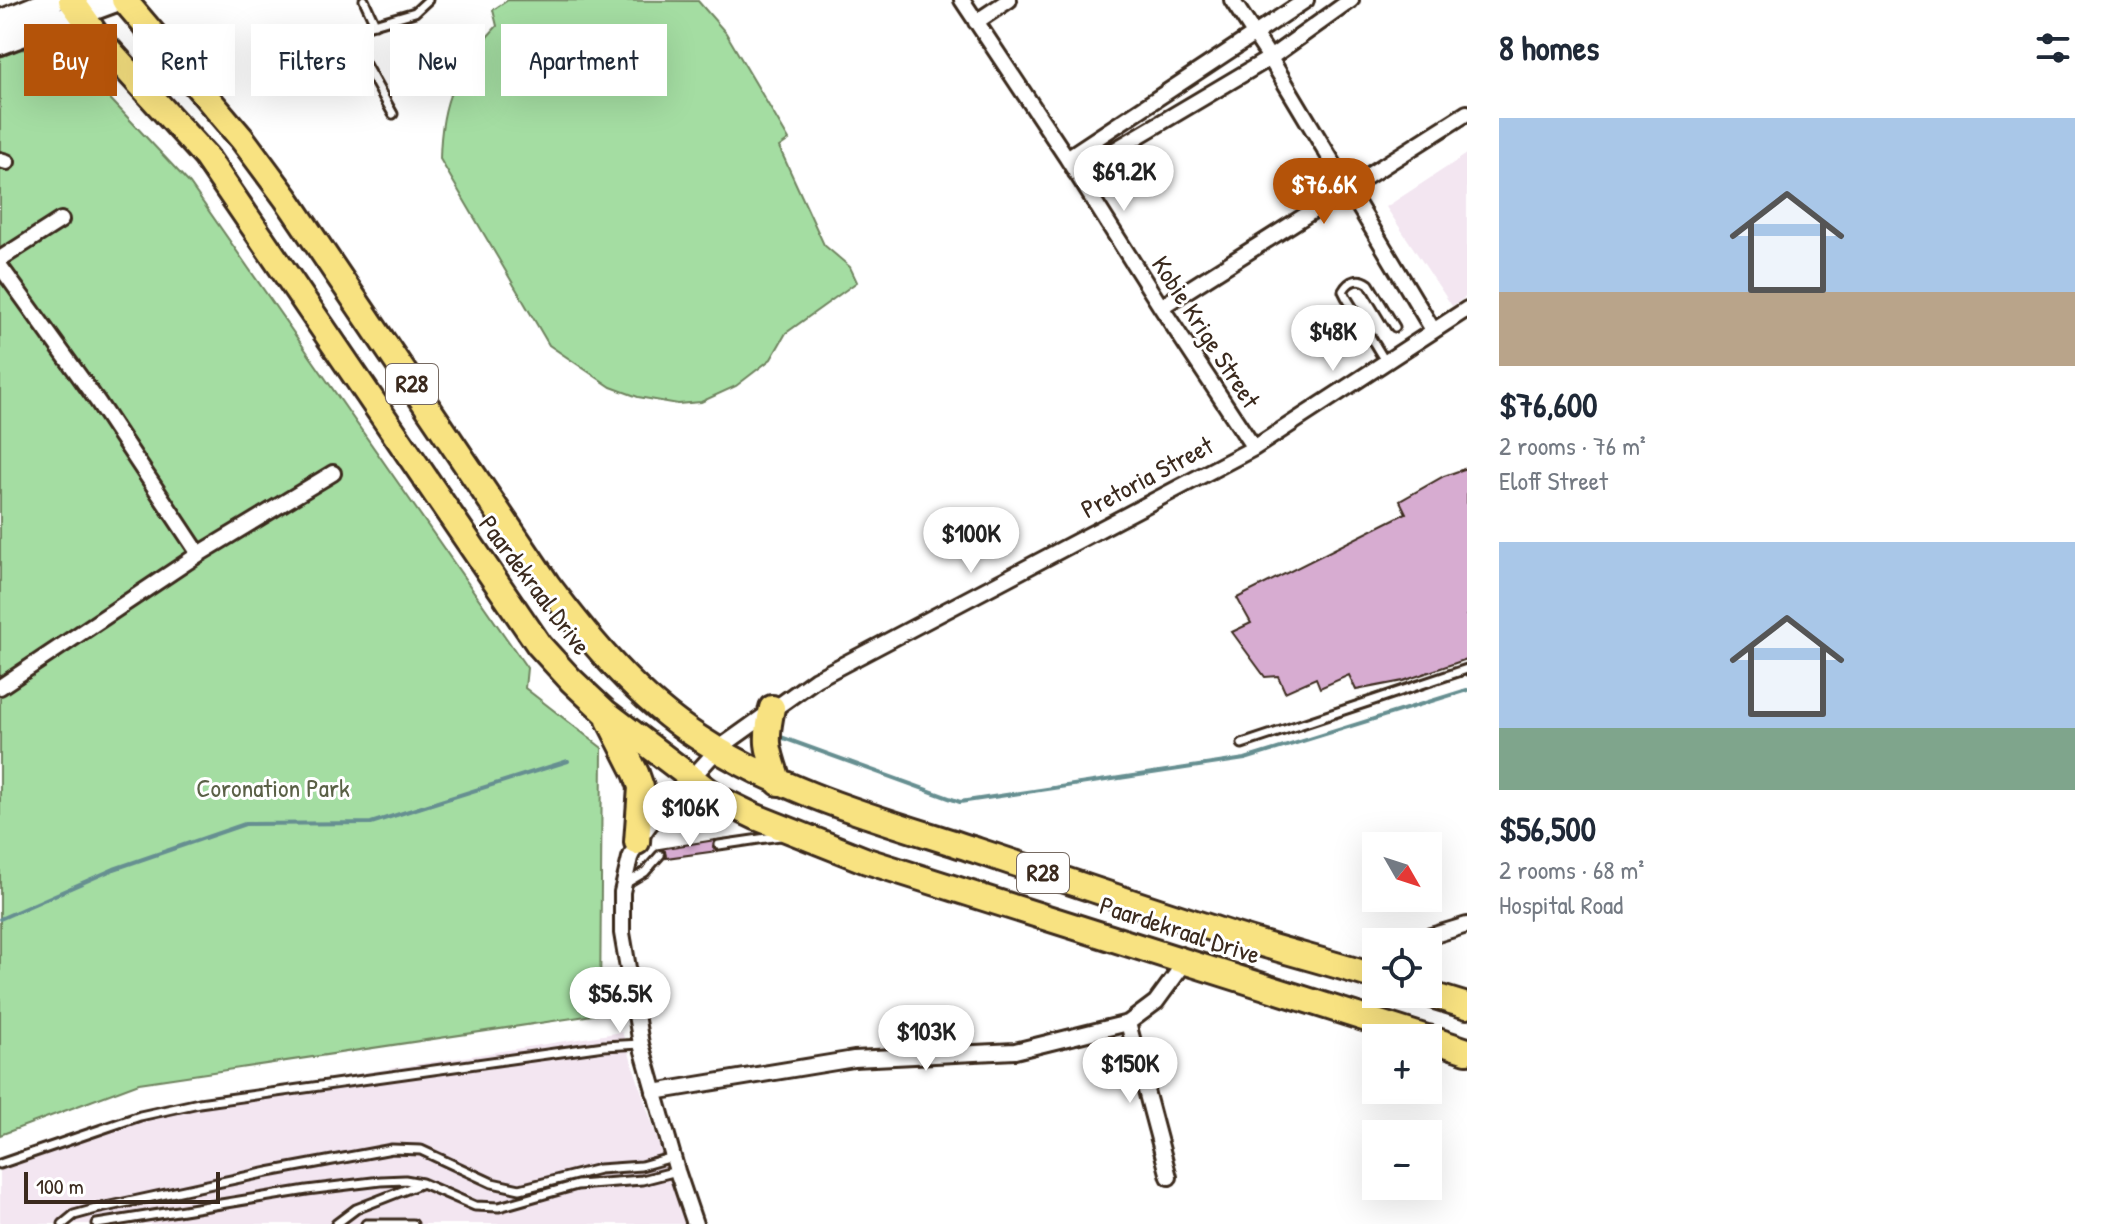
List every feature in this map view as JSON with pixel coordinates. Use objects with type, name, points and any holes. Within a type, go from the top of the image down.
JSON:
[{"type":"main road","points":[[0,22],[54,0]]},
{"type":"main road","points":[[0,43],[76,7],[116,0]]},
{"type":"main road","name":"Paardekraal Drive","points":[[124,0],[243,140],[286,198],[547,584],[583,631],[634,687],[699,739],[779,783],[844,808],[1216,930],[1362,973]]},
{"type":"main road","name":"Paardekraal Drive","points":[[76,7],[99,39],[206,157],[518,617],[556,664],[605,712],[719,799],[794,834],[867,861],[1384,1024]]},
{"type":"main road","points":[[772,708],[767,752],[779,783]]},
{"type":"main road","points":[[605,712],[641,787],[637,842]]},
{"type":"main road","points":[[1442,998],[1467,1006]]},
{"type":"main road","name":"Paardekraal Drive","points":[[1442,1043],[1467,1051]]},
{"type":"street","name":"Kobie Krige Street","points":[[962,0],[1254,448]]},
{"type":"street","points":[[976,22],[1009,0]]},
{"type":"street","points":[[1232,0],[1433,330]]},
{"type":"street","points":[[1067,158],[1306,0]]},
{"type":"street","points":[[1076,173],[1270,58],[1351,0]]},
{"type":"street","points":[[1161,307],[1467,113]]},
{"type":"street","points":[[0,259],[61,220]]},
{"type":"street","points":[[0,266],[98,402],[199,554]]},
{"type":"street","name":"Pretoria Street","points":[[637,842],[718,749],[816,679],[1254,448],[1467,309]]},
{"type":"street","points":[[0,687],[199,554],[333,473]]},
{"type":"street","points":[[637,842],[624,885],[622,933],[641,1044],[695,1224]]},
{"type":"street","points":[[1442,933],[1467,925]]},
{"type":"street","points":[[654,1092],[854,1059],[1015,1051],[1128,1023],[1156,1002],[1186,961]]},
{"type":"street","points":[[1128,1023],[1169,1177]]},
{"type":"lane","points":[[364,0],[375,24],[415,12],[428,0]]},
{"type":"lane","points":[[374,80],[393,114]]},
{"type":"lane","points":[[1385,361],[1346,297],[1343,291],[1346,286],[1362,279],[1369,284],[1395,327]]},
{"type":"lane","points":[[1242,744],[1467,669]]},
{"type":"lane","points":[[719,845],[794,834]]},
{"type":"lane","points":[[624,885],[645,872],[660,855]]},
{"type":"lane","points":[[0,1164],[140,1116],[199,1103],[604,1046],[641,1044]]},
{"type":"lane","points":[[63,1224],[74,1215],[96,1209],[392,1149],[421,1150],[492,1183],[520,1189],[599,1169],[675,1164]]},
{"type":"lane","points":[[97,1224],[343,1185],[405,1180],[422,1183],[475,1206],[499,1207],[577,1185],[642,1180],[675,1164]]},
{"type":"lane","points":[[336,1224],[356,1209],[422,1183]]},
{"type":"lane","points":[[366,1224],[413,1224]]},
{"type":"shaded area","points":[[1467,154],[1467,296],[1452,306],[1386,207]]},
{"type":"shaded area","points":[[622,1032],[685,1224],[0,1224],[0,1160],[156,1106]]},
{"type":"green space","points":[[508,0],[698,1],[726,33],[789,140],[779,147],[824,245],[850,267],[857,282],[786,333],[771,359],[736,386],[701,402],[678,404],[638,397],[611,387],[549,345],[440,159],[444,119],[450,96],[485,96],[485,40],[497,26],[493,10]]},
{"type":"green space","name":"Coronation Park","points":[[24,49],[24,96],[108,96],[190,184],[527,668],[525,688],[602,748],[600,1014],[139,1083],[0,1135],[0,57]]},
{"type":"building","points":[[1467,468],[1467,659],[1403,681],[1356,690],[1349,675],[1320,688],[1316,678],[1285,692],[1278,676],[1265,677],[1232,632],[1251,623],[1237,598],[1406,513],[1400,501],[1444,476]]},
{"type":"building","points":[[715,840],[713,847],[717,851],[666,858],[665,851],[660,849]]},
{"type":"waterway","points":[[778,736],[960,802],[1245,759],[1467,690]]},
{"type":"waterway","points":[[0,919],[114,869],[245,824],[371,823],[568,761]]}]
